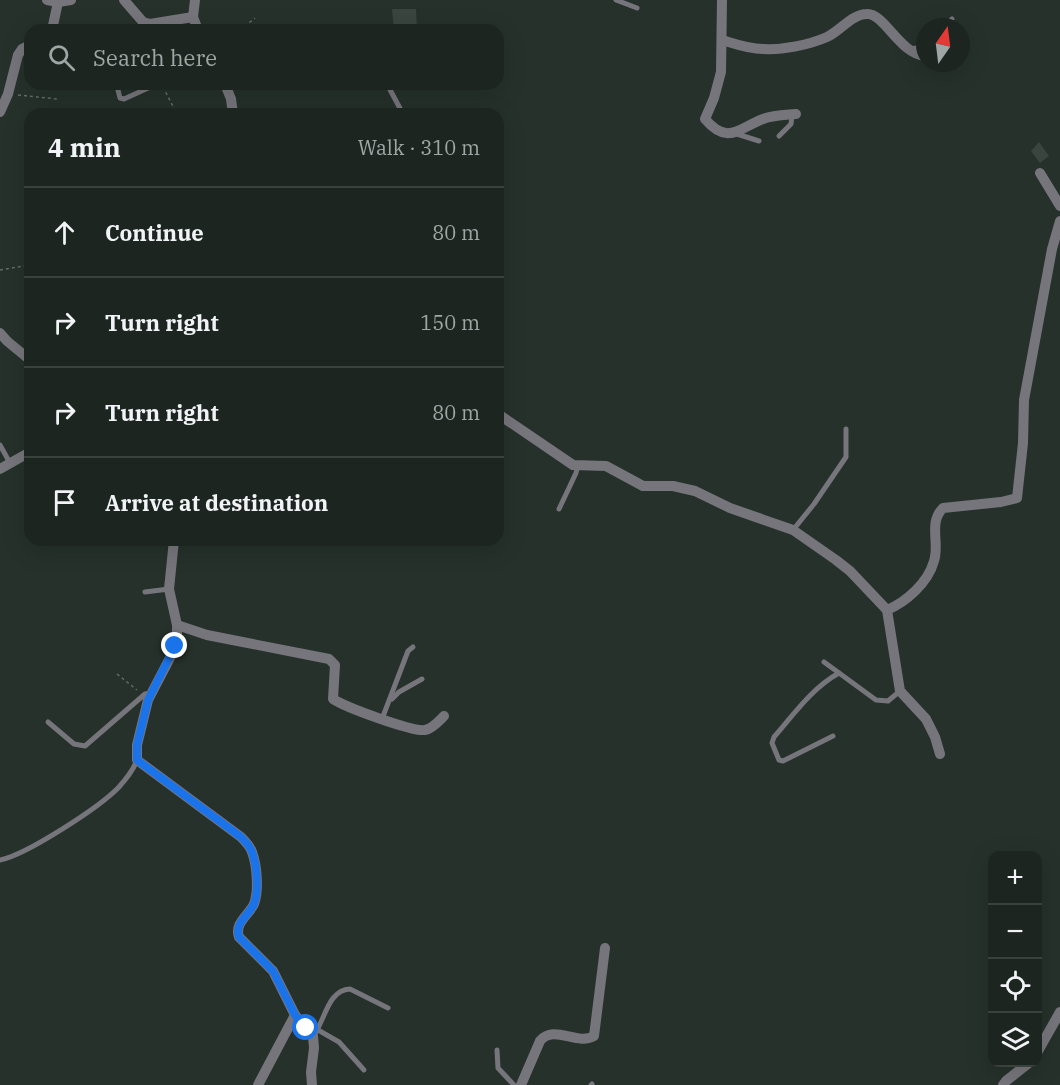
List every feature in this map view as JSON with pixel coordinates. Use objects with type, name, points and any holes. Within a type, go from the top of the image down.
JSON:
[{"type":"street","points":[[52,24],[52,1],[71,0]]},
{"type":"street","points":[[124,0],[143,24]]},
{"type":"street","points":[[195,0],[193,17],[196,24]]},
{"type":"street","points":[[722,0],[719,84],[705,119],[724,133],[735,133],[761,120],[794,115]]},
{"type":"street","points":[[722,40],[763,49],[799,45],[827,37],[860,15],[868,13],[876,16],[907,49],[916,54]]},
{"type":"street","points":[[150,24],[193,17]]},
{"type":"street","points":[[0,112],[8,94],[18,55],[24,48]]},
{"type":"street","points":[[227,90],[233,108]]},
{"type":"street","points":[[1040,173],[1060,206]]},
{"type":"street","points":[[887,610],[897,606],[915,591],[928,575],[934,561],[936,516],[943,508],[1001,502],[1017,498],[1023,443],[1024,400],[1052,249],[1060,221]]},
{"type":"street","points":[[0,333],[24,355]]},
{"type":"street","points":[[504,418],[573,465],[606,466],[643,486],[684,488],[730,508],[793,530],[850,571],[887,610],[900,691],[927,719],[940,754]]},
{"type":"street","points":[[0,470],[24,456]]},
{"type":"street","points":[[173,546],[169,589],[177,625],[175,646],[148,693],[137,745],[137,760],[249,845],[255,862],[257,894],[252,908],[238,926],[237,932],[239,937],[273,971],[295,1015],[315,1033],[312,1085]]},
{"type":"street","points":[[177,625],[207,635],[329,659],[335,665],[333,699],[382,718],[423,730],[431,728],[444,716]]},
{"type":"street","points":[[521,1085],[544,1035],[585,1039],[594,1036],[605,948]]},
{"type":"street","points":[[1042,1044],[1060,1012]]},
{"type":"street","points":[[258,1085],[295,1015]]},
{"type":"street","points":[[1004,1085],[1024,1067]]},
{"type":"lane","points":[[616,0],[638,8]]},
{"type":"lane","points":[[907,49],[916,48]]},
{"type":"lane","points":[[118,90],[120,98],[124,99],[145,90]]},
{"type":"lane","points":[[390,90],[400,108]]},
{"type":"lane","points":[[779,136],[791,124],[794,115]]},
{"type":"lane","points":[[735,133],[759,141]]},
{"type":"lane","points":[[793,530],[846,457],[846,429]]},
{"type":"lane","points":[[0,445],[11,464]]},
{"type":"lane","points":[[559,508],[577,470],[573,465]]},
{"type":"lane","points":[[145,592],[169,589]]},
{"type":"lane","points":[[382,718],[408,651],[413,647]]},
{"type":"lane","points":[[824,662],[876,700],[888,700],[900,691]]},
{"type":"lane","points":[[833,736],[783,761],[779,760],[772,743],[774,737],[817,689],[825,681],[839,674]]},
{"type":"lane","points":[[390,700],[422,679]]},
{"type":"lane","points":[[48,722],[74,744],[85,746],[148,693]]},
{"type":"lane","points":[[0,860],[30,847],[76,820],[117,789],[133,770],[137,760]]},
{"type":"lane","points":[[364,1070],[339,1042],[315,1033],[326,1008],[340,991],[345,989],[350,989],[388,1008]]},
{"type":"lane","points":[[497,1050],[498,1068],[513,1085]]},
{"type":"path","points":[[248,24],[255,18]]},
{"type":"path","points":[[164,90],[175,108]]},
{"type":"path","points":[[8,94],[57,99]]},
{"type":"path","points":[[0,270],[24,266]]},
{"type":"path","points":[[117,674],[137,690],[148,693]]},
{"type":"building","points":[[392,9],[416,9],[417,24],[393,24]]},
{"type":"building","points":[[1039,142],[1049,156],[1040,163],[1031,151]]},
{"type":"route","points":[[175,646],[148,700],[137,745],[137,760],[249,845],[255,862],[257,894],[252,908],[238,926],[237,932],[239,937],[273,971],[297,1019],[306,1028]]}]
